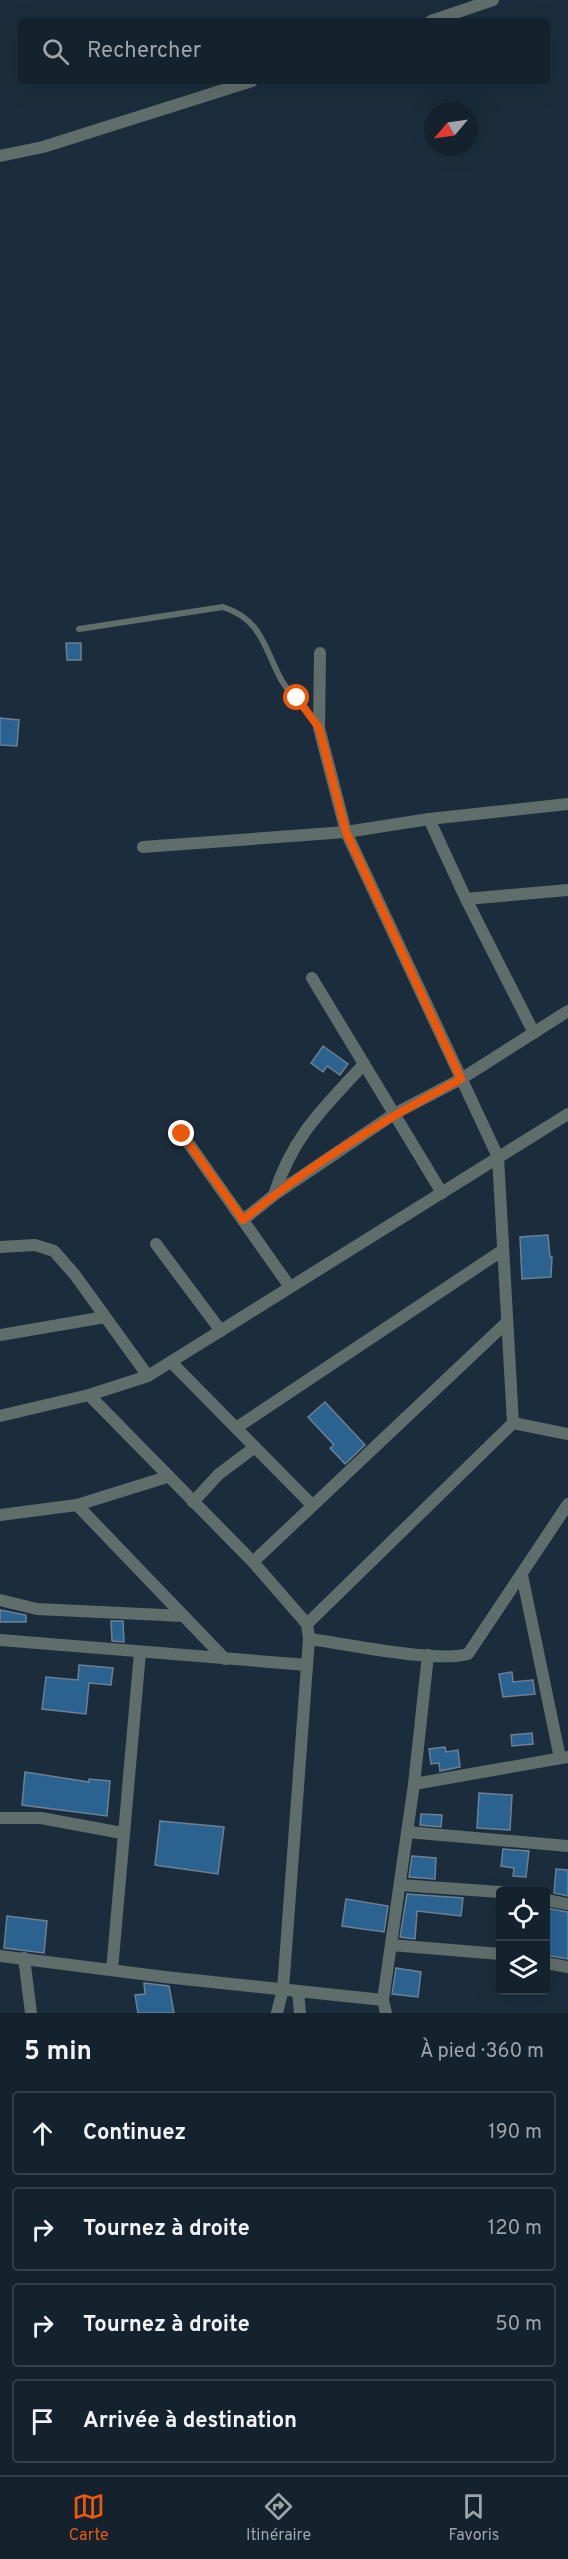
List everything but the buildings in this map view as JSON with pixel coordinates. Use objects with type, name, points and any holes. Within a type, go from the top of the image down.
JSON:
[{"type":"street","points":[[440,18],[493,0]]},
{"type":"street","points":[[0,156],[43,147],[242,84]]},
{"type":"street","points":[[307,1624],[513,1423],[498,1157],[346,832],[319,728],[320,653]]},
{"type":"street","points":[[143,848],[346,832],[429,819],[568,804]]},
{"type":"street","points":[[429,819],[466,899],[534,1033]]},
{"type":"street","points":[[466,899],[568,890]]},
{"type":"street","points":[[312,978],[442,1193]]},
{"type":"street","points":[[243,1220],[274,1195],[394,1114],[461,1079],[568,1011]]},
{"type":"street","points":[[274,1195],[284,1162],[308,1125],[364,1064]]},
{"type":"street","points":[[0,1416],[88,1395],[148,1376],[568,1114]]},
{"type":"street","points":[[182,1134],[290,1287]]},
{"type":"street","points":[[156,1244],[221,1331]]},
{"type":"street","points":[[0,1247],[35,1245],[54,1251],[148,1376]]},
{"type":"street","points":[[236,1428],[503,1250]]},
{"type":"street","points":[[0,1335],[105,1317]]},
{"type":"street","points":[[253,1562],[507,1322]]},
{"type":"street","points":[[171,1362],[312,1505]]},
{"type":"street","points":[[88,1395],[253,1562],[307,1624],[309,1639],[283,1989],[277,2013]]},
{"type":"street","points":[[513,1423],[568,1434]]},
{"type":"street","points":[[193,1502],[219,1474],[255,1447]]},
{"type":"street","points":[[0,1515],[77,1505],[167,1477]]},
{"type":"street","points":[[309,1639],[428,1655],[456,1657],[468,1654],[568,1504]]},
{"type":"street","points":[[77,1505],[225,1659]]},
{"type":"street","points":[[414,1784],[564,1757],[522,1575]]},
{"type":"street","points":[[0,1600],[37,1610],[184,1616]]},
{"type":"street","points":[[0,1640],[307,1665]]},
{"type":"street","points":[[112,1970],[122,1833],[140,1652]]},
{"type":"street","points":[[386,2013],[383,2000],[414,1784],[428,1655]]},
{"type":"street","points":[[0,1818],[41,1818],[122,1833]]},
{"type":"street","points":[[407,1832],[568,1846]]},
{"type":"street","points":[[400,1886],[496,1893]]},
{"type":"street","points":[[550,1901],[568,1904]]},
{"type":"street","points":[[391,1946],[496,1954]]},
{"type":"street","points":[[0,1956],[383,2000]]},
{"type":"street","points":[[24,1958],[31,2013]]},
{"type":"street","points":[[550,1964],[568,1967]]},
{"type":"street","points":[[298,1991],[300,2013]]},
{"type":"lane","points":[[79,629],[223,607],[240,613],[256,627],[284,683],[319,728]]},
{"type":"route","points":[[182,1134],[243,1220],[274,1195],[394,1114],[461,1079],[346,832],[319,728],[297,698]]}]
